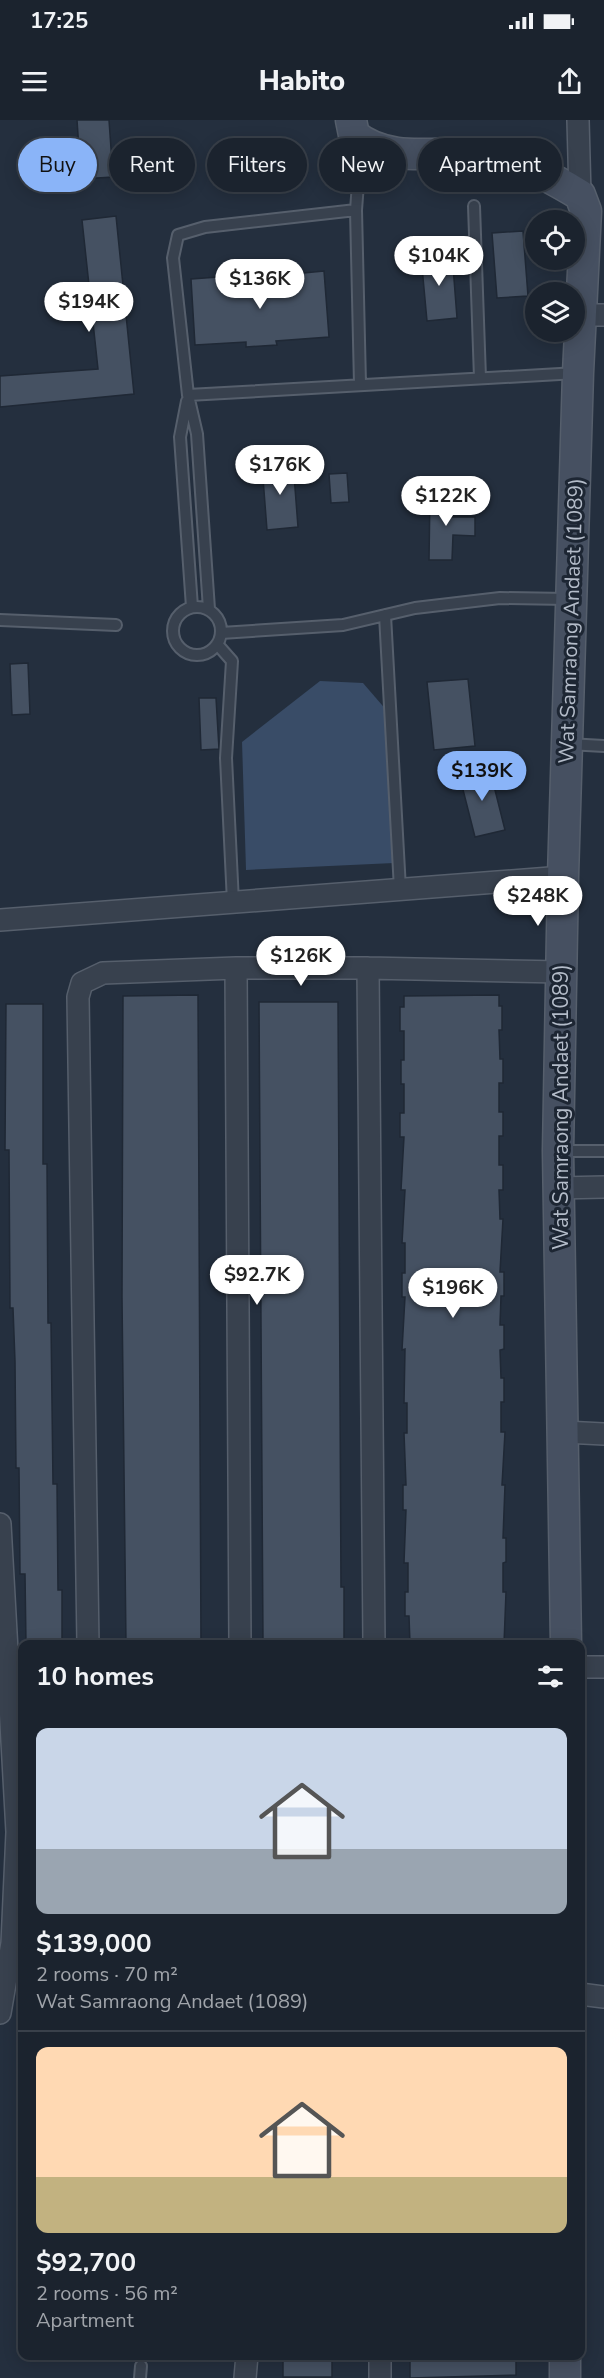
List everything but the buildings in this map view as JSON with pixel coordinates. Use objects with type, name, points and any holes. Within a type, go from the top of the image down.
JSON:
[{"type":"main road","points":[[356,131],[382,150],[406,154],[485,153],[524,165],[590,205]]},
{"type":"main road","name":"Wat Samraong Andaet (1089)","points":[[566,1640],[558,1151],[563,877],[578,373],[593,315],[590,205]]},
{"type":"main road","points":[[565,2360],[565,2378]]},
{"type":"street","points":[[578,120],[590,205]]},
{"type":"street","points":[[0,920],[563,877]]},
{"type":"street","points":[[88,1640],[78,997],[82,983],[103,973],[236,968],[562,972]]},
{"type":"street","points":[[236,968],[240,1640]]},
{"type":"street","points":[[368,968],[374,1640]]},
{"type":"street","points":[[558,1188],[604,1188]]},
{"type":"street","points":[[564,1432],[604,1434]]},
{"type":"street","points":[[0,1524],[17,1832],[12,1943],[0,2013]]},
{"type":"street","points":[[585,1667],[604,1667]]},
{"type":"street","points":[[585,1995],[604,1997]]},
{"type":"street","points":[[245,2378],[247,2360]]},
{"type":"street","points":[[380,2360],[380,2378]]},
{"type":"lane","points":[[356,131],[360,384]]},
{"type":"lane","points":[[474,206],[480,378]]},
{"type":"lane","points":[[208,609],[197,434],[188,395],[173,258],[178,235],[205,227],[356,210]]},
{"type":"lane","points":[[188,395],[578,373]]},
{"type":"lane","points":[[188,395],[180,437],[192,607]]},
{"type":"lane","points":[[220,633],[343,625],[415,608],[500,598],[571,599]]},
{"type":"lane","points":[[192,607],[208,609],[218,619],[220,633],[217,644],[208,652],[197,655],[186,652],[177,645],[172,629],[178,614],[192,607]]},
{"type":"lane","points":[[385,615],[400,889]]},
{"type":"lane","points":[[0,620],[116,625]]},
{"type":"lane","points":[[217,644],[232,661],[226,758],[233,902]]},
{"type":"lane","points":[[567,744],[604,746]]},
{"type":"lane","points":[[558,1151],[604,1151]]},
{"type":"lane","points":[[140,2378],[141,2366]]},
{"type":"water","points":[[320,681],[363,683],[388,712],[394,863],[246,870],[242,742]]}]
